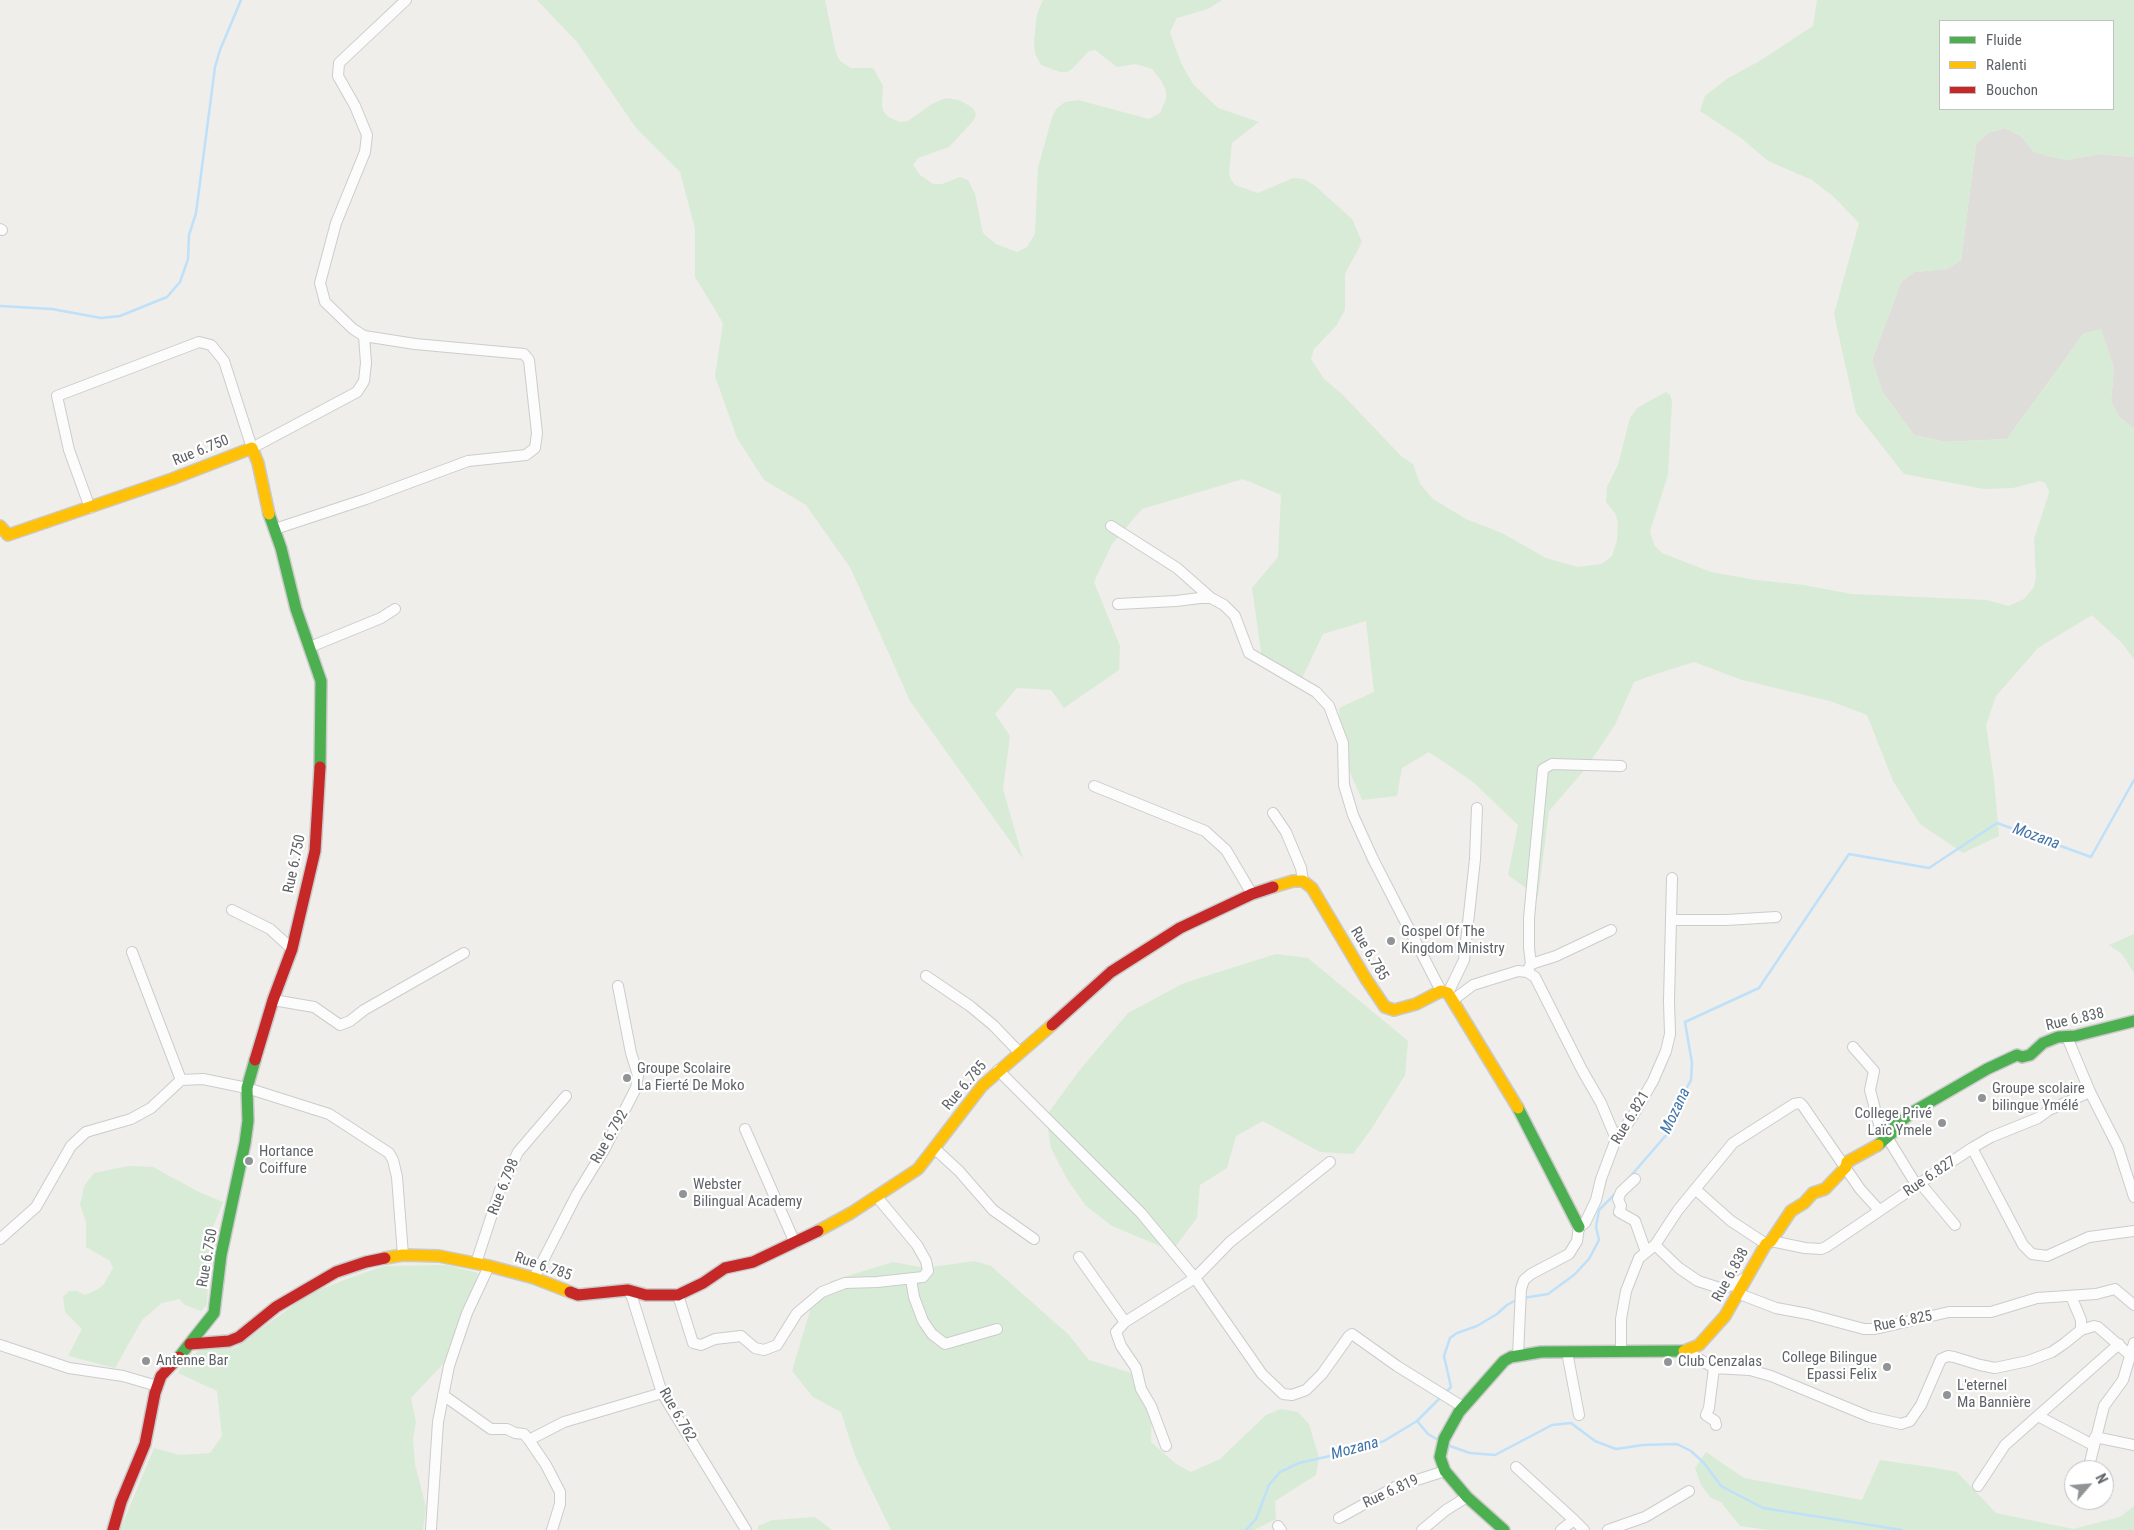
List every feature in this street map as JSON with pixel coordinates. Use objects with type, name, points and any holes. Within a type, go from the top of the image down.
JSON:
[{"type":"street","points":[[275,529],[366,499],[468,461],[526,455],[535,448],[537,433],[529,360],[524,354],[415,344],[364,336],[353,329],[325,302],[320,283],[336,223],[365,152],[367,135],[355,106],[338,76],[339,63],[406,0]]},
{"type":"street","points":[[90,508],[70,450],[57,396],[199,342],[211,344],[224,361],[252,448],[357,392],[364,382],[366,363],[364,336]]},
{"type":"street","name":"Rue 6.750","points":[[0,526],[8,535],[172,479],[252,448],[258,463],[265,504],[275,529],[296,609],[321,681],[318,835],[316,851],[292,949],[272,1000],[247,1088],[248,1121],[245,1143],[221,1254],[214,1313],[190,1344],[167,1368],[157,1386],[145,1444],[113,1530]]},
{"type":"street","points":[[1111,526],[1177,568],[1211,598],[1224,605],[1235,616],[1249,653],[1316,692],[1329,706],[1343,743],[1344,785],[1353,815],[1373,859],[1447,994],[1513,1096],[1580,1227]]},
{"type":"street","points":[[1118,604],[1211,598]]},
{"type":"street","points":[[310,648],[381,618],[395,609]]},
{"type":"street","points":[[1616,1139],[1600,1103],[1535,976],[1529,968],[1530,918],[1543,769],[1552,764],[1621,766]]},
{"type":"street","points":[[1094,786],[1205,831],[1226,850],[1252,894]]},
{"type":"street","points":[[1447,994],[1464,960],[1475,859],[1476,808]]},
{"type":"street","points":[[1273,813],[1286,832],[1301,868],[1303,881]]},
{"type":"street","name":"Rue 6.821","points":[[1518,1355],[1524,1280],[1531,1274],[1569,1254],[1577,1241],[1580,1227],[1585,1222],[1596,1200],[1601,1179],[1616,1139],[1631,1119],[1653,1082],[1666,1051],[1670,1034],[1672,878]]},
{"type":"street","name":"Rue 6.785","points":[[190,1344],[230,1341],[239,1337],[276,1307],[336,1272],[366,1262],[403,1256],[439,1256],[476,1263],[534,1278],[578,1295],[628,1290],[646,1295],[678,1295],[702,1283],[725,1268],[753,1262],[795,1243],[877,1197],[918,1169],[982,1086],[1111,972],[1180,928],[1252,894],[1293,881],[1303,881],[1312,888],[1366,979],[1385,1007],[1394,1010],[1447,994]]},
{"type":"street","points":[[232,910],[270,929],[292,949]]},
{"type":"street","points":[[1671,920],[1726,920],[1776,917]]},
{"type":"street","points":[[1447,994],[1529,968],[1611,930]]},
{"type":"street","points":[[132,952],[181,1080]]},
{"type":"street","points":[[272,1000],[314,1008],[340,1025],[350,1021],[364,1010],[464,953]]},
{"type":"street","points":[[926,976],[970,1006],[993,1025],[1019,1052]]},
{"type":"street","name":"Rue 6.792","points":[[534,1278],[577,1194],[604,1150],[636,1088],[638,1075],[631,1053],[618,986]]},
{"type":"street","name":"Rue 6.838","points":[[1686,1351],[1699,1345],[1726,1316],[1745,1278],[1791,1211],[1804,1203],[1813,1193],[1825,1188],[1846,1167],[1847,1162],[1887,1138],[1895,1126],[1911,1113],[1980,1073],[2017,1055],[2022,1057],[2030,1055],[2043,1043],[2058,1037],[2067,1037],[2134,1022]]},
{"type":"street","points":[[2067,1037],[2090,1092],[2118,1147],[2134,1196]]},
{"type":"street","points":[[1853,1047],[1874,1071],[1870,1090],[1879,1124],[1887,1138],[1919,1184],[1955,1225]]},
{"type":"street","points":[[998,1070],[1134,1206],[1195,1278],[1262,1374],[1282,1394],[1292,1394],[1306,1390],[1322,1374],[1352,1334],[1397,1366],[1462,1407]]},
{"type":"street","points":[[0,1239],[36,1207],[70,1146],[86,1132],[130,1119],[151,1108],[181,1080],[203,1079],[247,1088],[329,1114],[389,1153],[393,1160],[397,1177],[403,1256]]},
{"type":"street","name":"Rue 6.827","points":[[1768,1243],[1820,1249],[1853,1230],[1879,1210],[1972,1148],[1991,1137],[2038,1118],[2050,1110],[2090,1092]]},
{"type":"street","name":"Rue 6.798","points":[[476,1263],[500,1190],[518,1152],[566,1096]]},
{"type":"street","points":[[1621,1350],[1624,1298],[1634,1265],[1655,1245],[1678,1210],[1733,1143],[1794,1104],[1800,1103],[1803,1106],[1860,1189],[1879,1210]]},
{"type":"street","points":[[745,1128],[795,1243]]},
{"type":"street","points":[[934,1148],[959,1171],[993,1210],[1034,1239]]},
{"type":"street","points":[[1972,1148],[2023,1245],[2032,1254],[2047,1256],[2089,1236],[2134,1230]]},
{"type":"street","points":[[1166,1446],[1151,1406],[1141,1389],[1136,1368],[1122,1346],[1116,1332],[1124,1322],[1195,1278],[1230,1242],[1330,1162]]},
{"type":"street","points":[[1635,1179],[1621,1192],[1618,1199],[1621,1206],[1619,1212],[1633,1219],[1646,1252]]},
{"type":"street","points":[[1696,1188],[1731,1221],[1768,1243]]},
{"type":"street","points":[[678,1295],[694,1343],[701,1345],[715,1339],[741,1336],[755,1348],[764,1350],[777,1344],[797,1314],[822,1292],[844,1283],[911,1279],[923,1276],[928,1271],[926,1262],[917,1245],[877,1197]]},
{"type":"street","points":[[1655,1245],[1679,1268],[1698,1280],[1723,1289],[1745,1278]]},
{"type":"street","points":[[1079,1257],[1124,1322]]},
{"type":"street","points":[[431,1529],[435,1456],[449,1366],[467,1313],[489,1266]]},
{"type":"street","points":[[911,1279],[914,1297],[924,1321],[932,1334],[946,1344],[997,1329]]},
{"type":"street","name":"Rue 6.825","points":[[1737,1293],[1776,1308],[1870,1329],[1949,1312],[1991,1312],[2037,1298],[2096,1294],[2116,1289],[2134,1305]]},
{"type":"street","name":"Rue 6.762","points":[[628,1290],[632,1297],[662,1393],[742,1529]]},
{"type":"street","points":[[2071,1296],[2081,1320],[2081,1330]]},
{"type":"street","points":[[1504,1530],[1467,1497],[1445,1471],[1440,1457],[1450,1427],[1462,1407],[1496,1368],[1511,1357],[1518,1355],[1542,1352],[1621,1350],[1686,1351],[1714,1368],[1750,1370],[1771,1376],[1870,1417],[1894,1424],[1901,1424],[1910,1421],[1921,1405],[1941,1359],[1948,1356],[1995,1368],[2018,1364],[2052,1352],[2081,1330],[2094,1326],[2119,1344],[2130,1355]]},
{"type":"street","points":[[2090,1460],[2104,1406],[2124,1380],[2134,1343]]},
{"type":"street","points":[[1978,1486],[2005,1445],[2119,1344]]},
{"type":"street","points":[[0,1345],[68,1368],[123,1376],[157,1386]]},
{"type":"street","points":[[1567,1352],[1580,1415]]},
{"type":"street","points":[[1714,1368],[1709,1408],[1706,1415],[1715,1421],[1716,1425]]},
{"type":"street","points":[[528,1440],[564,1422],[662,1393]]},
{"type":"street","points":[[443,1395],[491,1429],[506,1429],[524,1434],[546,1465],[560,1492],[560,1504],[552,1530]]},
{"type":"street","points":[[2038,1416],[2094,1441],[2134,1445]]},
{"type":"street","points":[[1516,1467],[1584,1530]]},
{"type":"street","name":"Rue 6.819","points":[[1338,1518],[1395,1487],[1445,1471]]},
{"type":"street","points":[[1608,1530],[1645,1517],[1689,1491]]},
{"type":"street","points":[[1422,1530],[1450,1507],[1467,1497]]},
{"type":"street","points":[[1561,1530],[1574,1520]]},
{"type":"shaded area","points":[[2005,128],[2021,136],[2034,152],[2067,160],[2100,154],[2134,157],[2134,429],[2119,417],[2111,401],[2114,367],[2084,333],[2007,439],[1946,442],[1914,435],[1883,393],[1872,360],[1901,282],[1914,272],[1947,269],[1961,260],[1976,144],[1988,133]]},
{"type":"green space","points":[[537,0],[825,0],[836,53],[840,61],[851,68],[873,68],[883,86],[882,105],[888,117],[900,122],[908,121],[932,104],[946,98],[959,100],[973,108],[976,114],[974,120],[949,147],[918,158],[913,165],[920,175],[933,184],[942,184],[960,177],[968,180],[975,194],[983,233],[996,244],[1017,252],[1027,247],[1035,234],[1038,168],[1052,117],[1057,108],[1065,102],[1078,100],[1149,119],[1160,113],[1166,99],[1166,91],[1161,80],[1152,69],[1136,64],[1117,67],[1095,50],[1089,51],[1067,72],[1060,72],[1041,65],[1035,54],[1034,41],[1037,14],[1043,0],[1222,0],[1208,9],[1177,18],[1170,32],[1181,63],[1193,84],[1218,108],[1259,122],[1232,143],[1229,173],[1235,185],[1258,193],[1293,178],[1304,179],[1314,185],[1352,219],[1362,242],[1345,274],[1345,310],[1336,326],[1314,349],[1311,359],[1324,379],[1342,394],[1402,457],[1413,464],[1420,484],[1433,499],[1466,519],[1502,533],[1546,558],[1578,567],[1602,564],[1612,556],[1617,540],[1618,523],[1615,513],[1606,502],[1607,487],[1618,465],[1630,418],[1637,408],[1666,392],[1670,395],[1672,401],[1668,475],[1650,531],[1654,545],[1662,553],[1711,572],[1756,580],[1804,585],[1851,594],[1987,600],[2009,606],[2024,599],[2034,587],[2036,577],[2034,539],[2049,493],[2045,483],[2040,481],[2013,488],[1984,489],[1904,474],[1856,413],[1834,314],[1859,223],[1834,197],[1812,180],[1768,161],[1741,138],[1700,111],[1705,96],[1728,78],[1758,62],[1813,26],[1817,0],[2134,0],[2134,157],[2100,154],[2067,160],[2034,152],[2021,136],[2005,128],[1988,133],[1976,144],[1961,260],[1947,269],[1914,272],[1901,282],[1872,360],[1883,393],[1914,435],[1946,442],[2007,439],[2084,333],[2101,329],[2114,367],[2111,401],[2119,417],[2134,429],[2134,659],[2122,643],[2092,615],[2038,648],[1996,696],[1986,725],[1994,780],[1999,836],[1963,853],[1920,824],[1893,781],[1867,715],[1830,701],[1742,680],[1694,662],[1634,682],[1615,725],[1586,768],[1549,811],[1538,897],[1508,875],[1518,825],[1473,782],[1429,752],[1402,768],[1397,796],[1362,800],[1342,754],[1339,708],[1374,692],[1366,621],[1323,634],[1298,687],[1262,659],[1252,588],[1278,557],[1281,495],[1243,479],[1142,509],[1112,544],[1094,582],[1120,646],[1119,670],[1064,708],[1051,690],[1017,688],[995,714],[1010,736],[1003,789],[1023,859],[910,701],[851,569],[806,505],[764,480],[737,438],[715,376],[723,323],[695,277],[695,229],[680,172],[636,128],[577,42]]},
{"type":"green space","points":[[2134,934],[2134,973],[2122,954],[2109,945]]},
{"type":"green space","points":[[1276,954],[1308,958],[1408,1041],[1405,1075],[1372,1128],[1353,1154],[1320,1152],[1263,1121],[1236,1136],[1227,1168],[1200,1185],[1197,1218],[1172,1251],[1112,1226],[1086,1206],[1067,1179],[1051,1148],[1046,1116],[1079,1071],[1128,1013],[1184,983]]},
{"type":"green space","points":[[128,1166],[153,1167],[199,1192],[223,1202],[210,1235],[207,1305],[201,1311],[185,1305],[179,1299],[162,1303],[142,1320],[115,1368],[68,1356],[82,1329],[65,1312],[63,1297],[69,1291],[77,1291],[85,1295],[98,1289],[104,1284],[113,1268],[110,1261],[86,1247],[86,1222],[80,1205],[84,1186],[94,1173]]},
{"type":"green space","points":[[974,1261],[991,1266],[1068,1334],[1089,1360],[1138,1375],[1152,1408],[1151,1442],[1176,1464],[1191,1472],[1220,1459],[1266,1415],[1281,1409],[1298,1412],[1309,1424],[1319,1458],[1316,1475],[1275,1501],[1276,1519],[1254,1530],[891,1530],[855,1456],[841,1412],[813,1397],[792,1371],[811,1307],[831,1281],[893,1262],[925,1268]]},
{"type":"green space","points":[[447,1265],[478,1273],[471,1297],[444,1363],[411,1398],[416,1422],[413,1439],[415,1464],[426,1507],[423,1530],[120,1530],[154,1448],[179,1455],[210,1453],[222,1436],[217,1391],[178,1373],[185,1361],[201,1349],[219,1346],[235,1348],[309,1294],[347,1279],[384,1266]]},
{"type":"green space","points":[[1706,1452],[1744,1478],[1862,1500],[1880,1460],[1936,1468],[1957,1472],[1996,1513],[2073,1529],[2120,1517],[2134,1506],[2134,1530],[1769,1530],[1740,1526],[1721,1502],[1711,1498],[1701,1485],[1695,1468]]},
{"type":"green space","points":[[815,1517],[832,1530],[758,1530],[758,1526],[773,1520]]},
{"type":"waterway","points":[[0,306],[52,309],[101,318],[120,316],[167,297],[180,282],[188,259],[189,235],[196,213],[215,67],[241,0]]},
{"type":"waterway","name":"Mozana","points":[[1629,1178],[1667,1134],[1677,1106],[1691,1080],[1692,1063],[1685,1022],[1759,988],[1849,854],[1929,868],[1997,823],[2091,857],[2134,780]]},
{"type":"waterway","name":"Mozana","points":[[1523,1298],[1548,1294],[1574,1275],[1589,1259],[1599,1240],[1596,1227],[1599,1210],[1615,1194]]},
{"type":"waterway","name":"Mozana","points":[[1446,1392],[1451,1387],[1444,1356],[1450,1338],[1457,1333],[1477,1326],[1518,1299]]},
{"type":"waterway","name":"Mozana","points":[[1246,1530],[1256,1519],[1269,1485],[1280,1472],[1299,1463],[1361,1449],[1384,1441],[1417,1421],[1440,1398]]},
{"type":"waterway","points":[[1417,1421],[1428,1434],[1438,1440]]},
{"type":"waterway","points":[[1447,1445],[1470,1453],[1495,1455],[1552,1425],[1571,1423],[1595,1441],[1616,1449],[1643,1445],[1677,1444],[1691,1451],[1704,1463],[1721,1486],[1763,1508],[1902,1530]]},
{"type":"traffic: fast","points":[[269,514],[281,548],[296,609],[321,681],[320,767]]},
{"type":"traffic: fast","points":[[1878,1145],[1892,1133],[1895,1126],[1911,1113],[1987,1069],[2017,1055],[2022,1057],[2030,1055],[2043,1043],[2058,1037],[2075,1036],[2134,1021]]},
{"type":"traffic: fast","points":[[179,1357],[214,1313],[221,1255],[245,1143],[248,1121],[247,1088],[255,1060]]},
{"type":"traffic: fast","points":[[1518,1108],[1579,1227]]},
{"type":"traffic: fast","points":[[1504,1530],[1467,1497],[1445,1471],[1440,1457],[1444,1439],[1459,1412],[1504,1361],[1511,1357],[1541,1352],[1684,1351]]},
{"type":"traffic: slow","points":[[0,526],[8,535],[172,479],[252,448],[258,463],[269,514]]},
{"type":"traffic: slow","points":[[1273,887],[1293,881],[1303,881],[1312,888],[1366,979],[1385,1007],[1394,1010],[1416,1004],[1441,991],[1448,993],[1518,1108]]},
{"type":"traffic: slow","points":[[818,1231],[851,1213],[918,1169],[982,1086],[1052,1025]]},
{"type":"traffic: slow","points":[[1684,1351],[1699,1345],[1725,1316],[1766,1244],[1771,1241],[1791,1211],[1804,1203],[1813,1193],[1825,1189],[1846,1167],[1847,1162],[1878,1145]]},
{"type":"traffic: slow","points":[[385,1258],[403,1255],[439,1256],[489,1266],[534,1278],[570,1292]]},
{"type":"traffic: jam","points":[[255,1060],[273,1000],[292,949],[315,851],[320,767]]},
{"type":"traffic: jam","points":[[1052,1025],[1111,972],[1180,928],[1252,894],[1273,887]]},
{"type":"traffic: jam","points":[[570,1292],[578,1295],[628,1290],[646,1295],[678,1295],[703,1283],[725,1268],[753,1262],[818,1231]]},
{"type":"traffic: jam","points":[[190,1344],[229,1341],[239,1337],[276,1307],[336,1272],[385,1258]]},
{"type":"traffic: jam","points":[[113,1530],[121,1502],[145,1444],[155,1393],[161,1376],[179,1357]]},
{"type":"place","name":"Gospel Of The Kingdom Ministry","points":[[1391,941]]},
{"type":"place","name":"Groupe Scolaire La Fierté De Moko","points":[[627,1078]]},
{"type":"place","name":"Groupe scolaire bilingue Ymélé","points":[[1982,1098]]},
{"type":"place","name":"College Privé Laïc Ymele","points":[[1942,1123]]},
{"type":"place","name":"Hortance Coiffure","points":[[249,1161]]},
{"type":"place","name":"Webster Bilingual Academy","points":[[683,1194]]},
{"type":"place","name":"Antenne Bar","points":[[146,1361]]},
{"type":"place","name":"Club Cenzalas","points":[[1668,1362]]},
{"type":"place","name":"College Bilingue Epassi Felix","points":[[1887,1367]]},
{"type":"place","name":"L'eternel Ma Bannière","points":[[1947,1395]]}]
